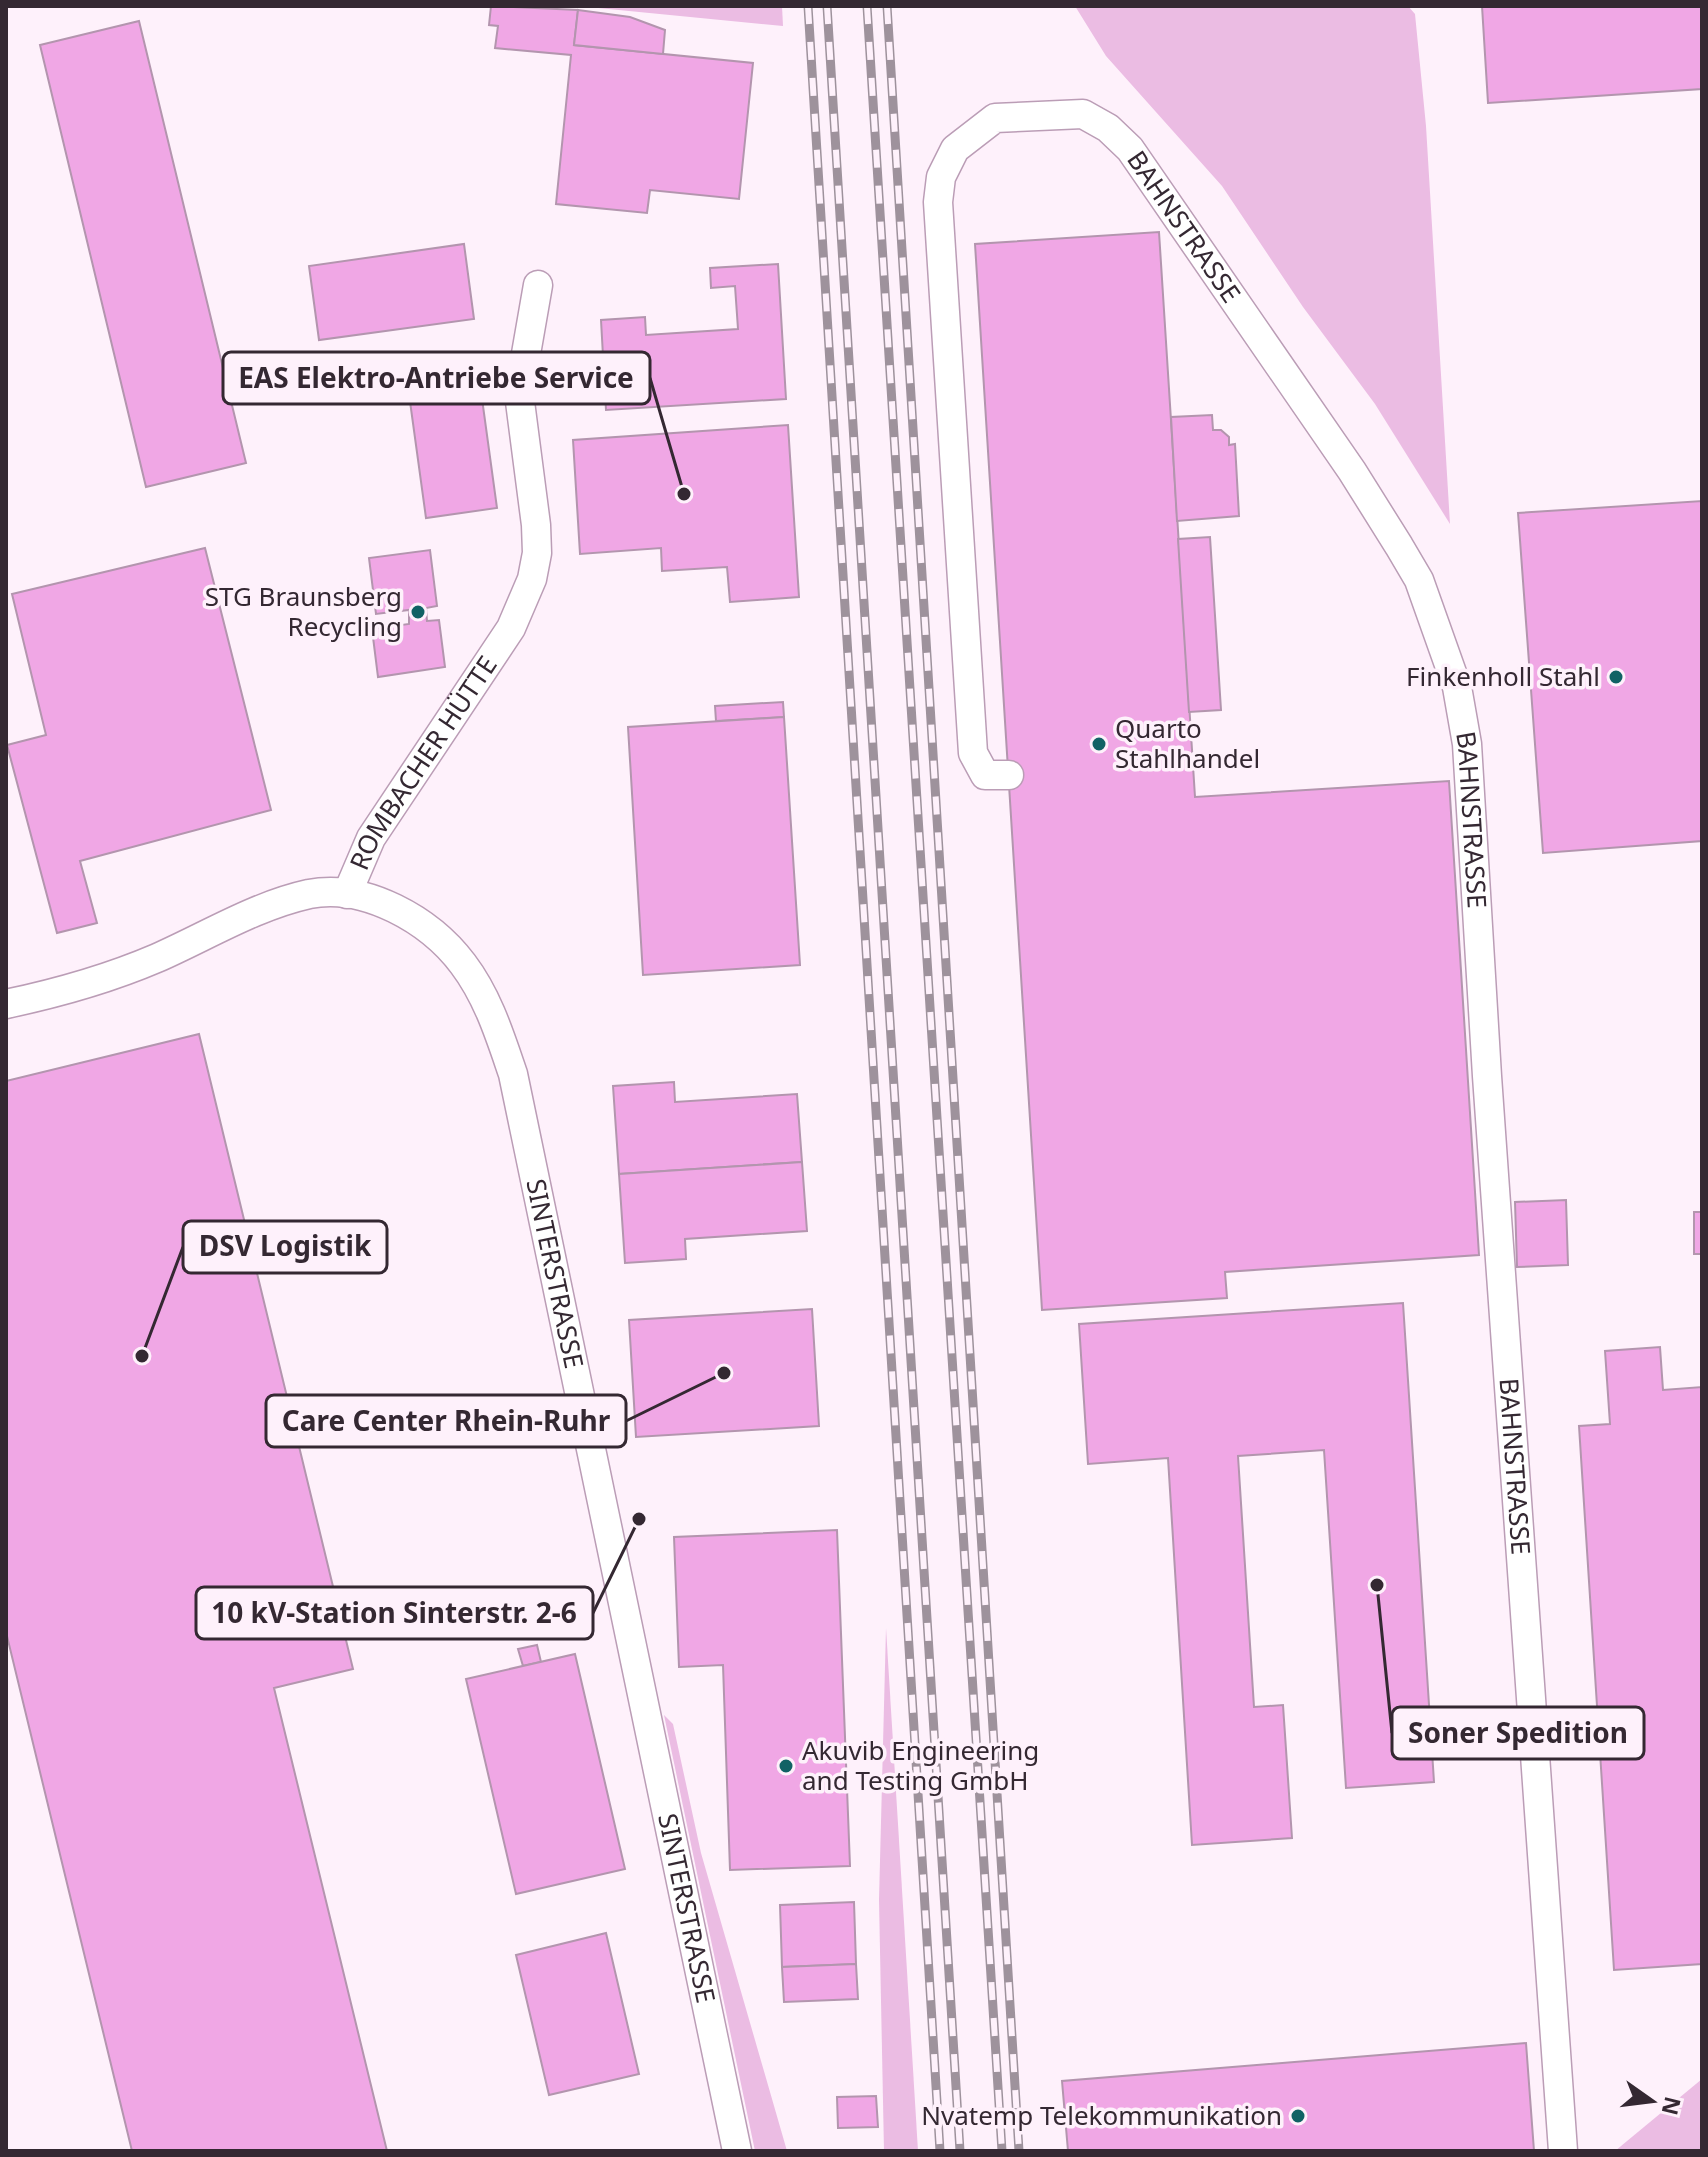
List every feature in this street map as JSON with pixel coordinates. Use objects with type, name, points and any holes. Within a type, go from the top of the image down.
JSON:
[{"type":"street","name":"BAHNSTRASSE","points":[[1009,775],[985,775],[973,753],[938,202],[941,177],[955,149],[995,118],[1083,114],[1108,128],[1130,149],[1352,471],[1419,580],[1457,687],[1467,744],[1487,1076],[1563,2151]]},
{"type":"street","name":"ROMBACHER HÜTTE","points":[[6,1004],[93,982],[267,908],[311,894],[347,894],[371,838],[511,628],[532,579],[537,553],[536,525],[519,394],[538,285]]},
{"type":"street","name":"SINTERSTRASSE","points":[[347,894],[375,900],[410,917],[448,947],[463,964],[491,1012],[513,1074],[737,2151]]},
{"type":"shaded area","points":[[578,6],[782,6],[783,26]]},
{"type":"shaded area","points":[[1075,6],[1408,6],[1415,14],[1426,126],[1450,524],[1375,404],[1303,307],[1222,186],[1106,56]]},
{"type":"shaded area","points":[[886,1628],[918,2151],[884,2151],[879,1900]]},
{"type":"shaded area","points":[[664,1715],[673,1724],[701,1853],[787,2151],[755,2151]]},
{"type":"shaded area","points":[[1702,2079],[1702,2151],[1615,2151]]},
{"type":"building","points":[[491,6],[578,10],[574,45],[753,63],[739,199],[650,190],[647,213],[556,204],[571,55],[495,48],[498,26],[489,25]]},
{"type":"building","points":[[1482,6],[1702,6],[1702,89],[1488,103]]},
{"type":"building","points":[[578,10],[630,17],[665,30],[663,54],[574,45]]},
{"type":"building","points":[[139,21],[246,463],[146,487],[40,45]]},
{"type":"building","name":"Quarto Stahlhandel","points":[[1159,232],[1195,797],[1449,781],[1479,1255],[1225,1272],[1227,1298],[1042,1310],[975,244]]},
{"type":"building","points":[[464,244],[474,319],[319,340],[309,266]]},
{"type":"building","points":[[778,264],[786,399],[606,410],[601,320],[645,317],[646,335],[738,329],[735,286],[711,288],[710,268]]},
{"type":"building","points":[[476,355],[497,508],[426,518],[405,365]]},
{"type":"building","points":[[1212,415],[1213,430],[1221,430],[1229,437],[1229,445],[1235,444],[1239,516],[1177,521],[1171,417]]},
{"type":"building","points":[[788,425],[799,597],[730,602],[727,567],[662,571],[661,548],[580,554],[573,440]]},
{"type":"building","name":"Finkenholl Stahl","points":[[1702,501],[1702,841],[1543,853],[1518,513]]},
{"type":"building","points":[[1210,537],[1221,710],[1189,712],[1178,539]]},
{"type":"building","points":[[205,548],[271,810],[80,861],[97,923],[57,933],[7,745],[46,735],[12,594]]},
{"type":"building","name":"STG Braunsberg Recycling","points":[[430,550],[437,606],[426,608],[427,621],[439,620],[445,667],[378,677],[372,629],[409,624],[409,610],[376,614],[369,558]]},
{"type":"building","points":[[783,702],[784,717],[716,721],[715,706]]},
{"type":"building","points":[[784,717],[800,965],[643,975],[628,727]]},
{"type":"building","points":[[199,1034],[353,1669],[274,1688],[387,2151],[132,2151],[6,1632],[6,1081]]},
{"type":"building","points":[[674,1082],[675,1102],[797,1094],[802,1162],[619,1174],[613,1086]]},
{"type":"building","points":[[802,1162],[807,1231],[685,1239],[686,1259],[625,1263],[619,1174]]},
{"type":"building","points":[[1566,1200],[1568,1265],[1517,1267],[1515,1202]]},
{"type":"building","points":[[1694,1212],[1702,1212],[1702,1254],[1694,1254]]},
{"type":"building","points":[[1403,1303],[1434,1782],[1346,1788],[1324,1450],[1238,1456],[1254,1707],[1283,1705],[1292,1838],[1192,1845],[1168,1458],[1088,1464],[1079,1324]]},
{"type":"building","points":[[812,1309],[819,1426],[636,1437],[629,1320]]},
{"type":"building","points":[[1660,1347],[1663,1390],[1702,1387],[1702,1964],[1614,1970],[1579,1426],[1610,1424],[1605,1351]]},
{"type":"building","points":[[646,1515],[646,1522],[633,1523],[632,1516]]},
{"type":"building","name":"Akuvib Engineering and Testing GmbH","points":[[837,1530],[850,1866],[730,1870],[723,1665],[679,1667],[674,1537]]},
{"type":"building","points":[[537,1645],[541,1662],[523,1666],[518,1649]]},
{"type":"building","points":[[575,1654],[625,1869],[516,1894],[466,1679]]},
{"type":"building","points":[[854,1902],[856,1964],[782,1967],[780,1905]]},
{"type":"building","points":[[606,1933],[639,2074],[549,2095],[516,1955]]},
{"type":"building","points":[[856,1964],[858,1999],[784,2002],[782,1967]]},
{"type":"building","name":"Nvatemp Telekommunikation","points":[[1526,2043],[1534,2151],[1068,2151],[1062,2081]]},
{"type":"building","points":[[876,2096],[878,2127],[838,2128],[837,2097]]},
{"type":"railway","points":[[808,6],[940,2151]]},
{"type":"railway","points":[[827,6],[960,2151]]},
{"type":"railway","points":[[867,6],[1002,2151]]},
{"type":"railway","points":[[887,6],[1019,2151]]},
{"type":"place","name":"EAS Elektro-Antriebe Service","points":[[684,494]]},
{"type":"place","name":"STG Braunsberg Recycling","points":[[418,612]]},
{"type":"place","name":"Finkenholl Stahl","points":[[1616,677]]},
{"type":"place","name":"Quarto Stahlhandel","points":[[1099,744]]},
{"type":"place","name":"DSV Logistik","points":[[142,1356]]},
{"type":"place","name":"Care Center Rhein-Ruhr","points":[[724,1373]]},
{"type":"place","name":"10 kV-Station Sinterstr. 2-6","points":[[639,1519]]},
{"type":"place","name":"Soner Spedition","points":[[1377,1585]]},
{"type":"place","name":"Akuvib Engineering and Testing GmbH","points":[[786,1766]]},
{"type":"place","name":"Nvatemp Telekommunikation","points":[[1298,2116]]}]
